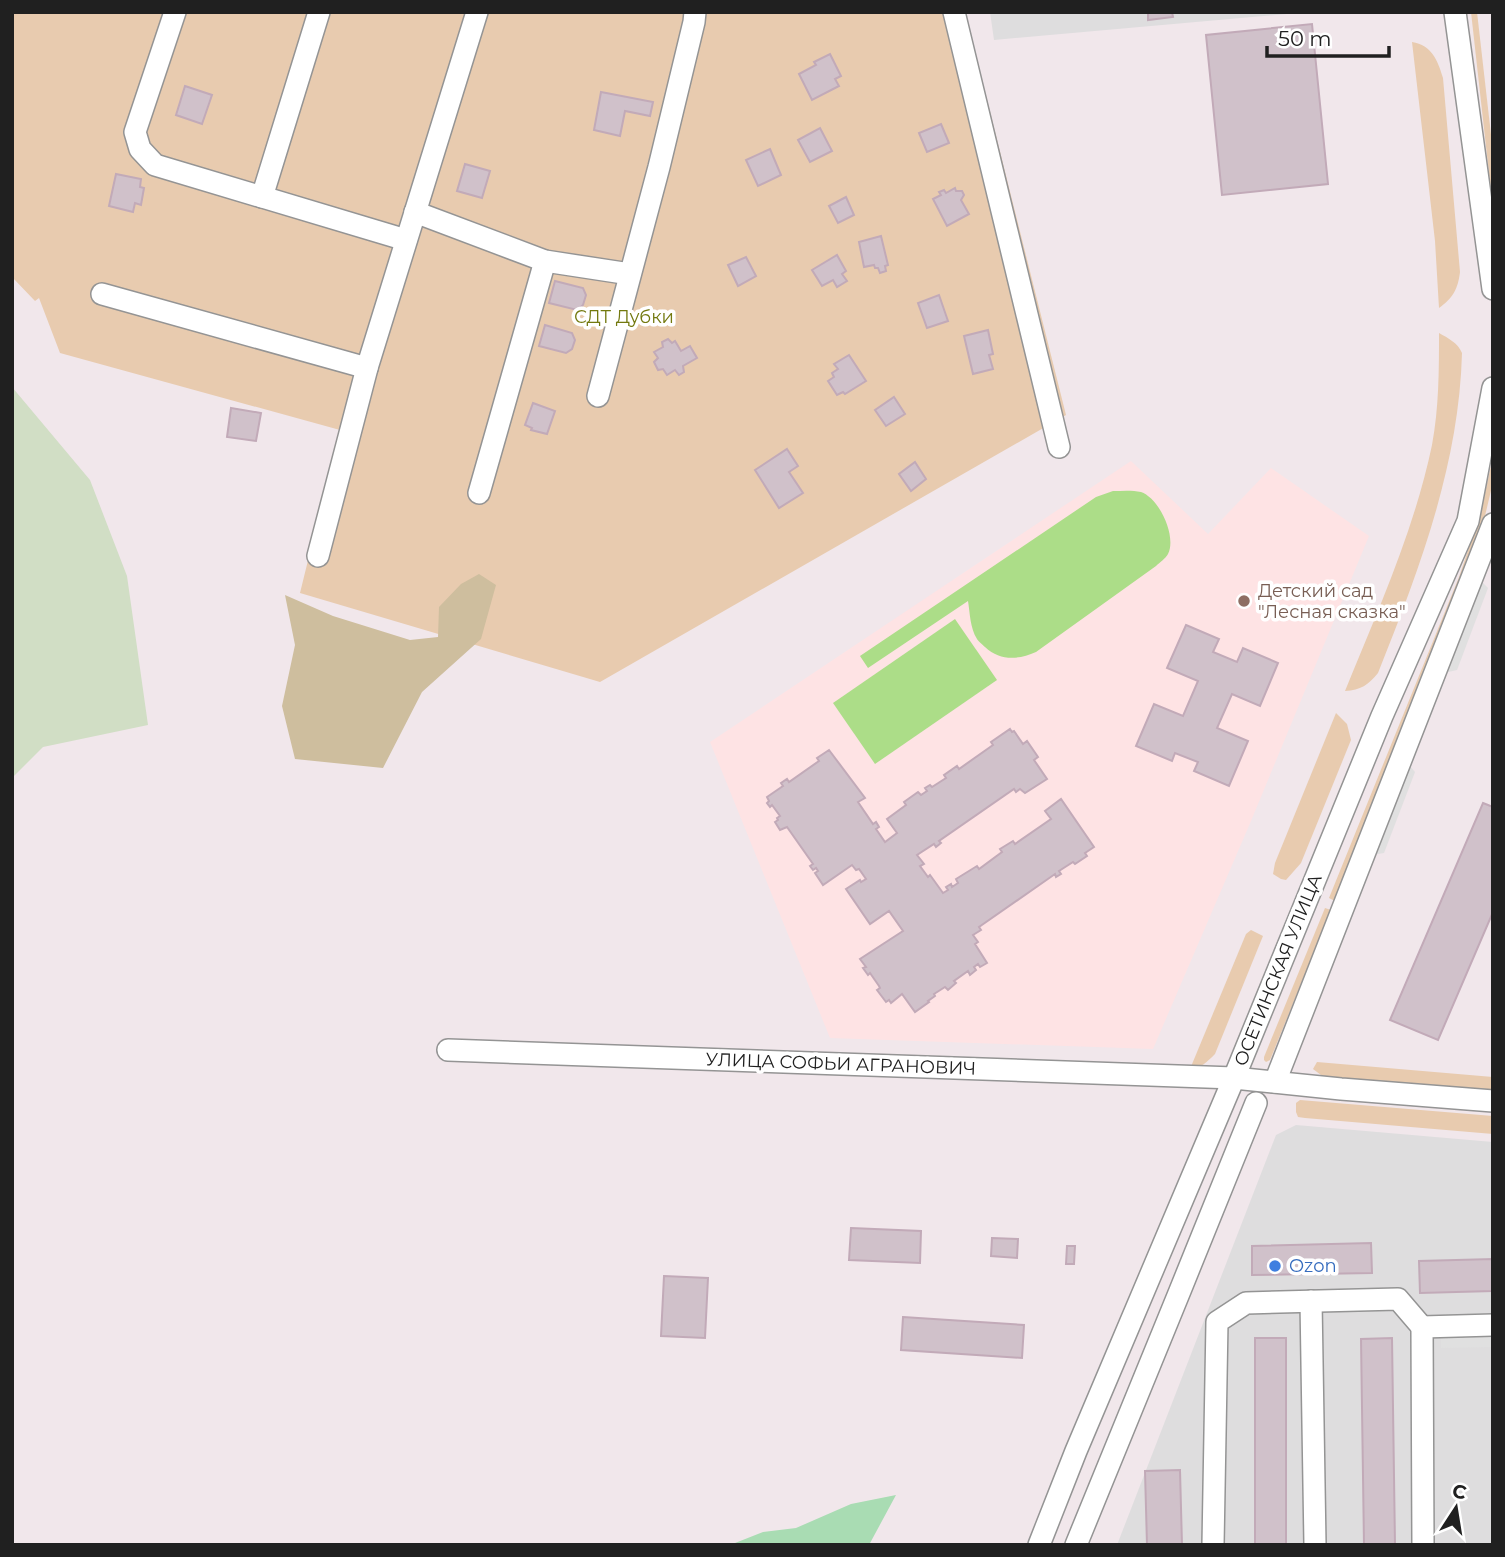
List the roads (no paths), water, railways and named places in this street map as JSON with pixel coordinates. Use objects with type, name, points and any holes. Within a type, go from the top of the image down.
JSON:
[{"type":"street","points":[[175,12],[135,132],[141,149],[155,165],[406,240]]},
{"type":"street","points":[[262,197],[319,12]]},
{"type":"street","points":[[318,556],[366,368],[477,12]]},
{"type":"street","points":[[598,396],[659,167],[695,12]]},
{"type":"street","points":[[954,12],[1059,447]]},
{"type":"street","points":[[1455,12],[1493,289]]},
{"type":"street","points":[[415,212],[545,261],[630,274]]},
{"type":"street","points":[[479,493],[545,261]]},
{"type":"street","points":[[102,294],[366,368]]},
{"type":"street","name":"ОСЕТИНСКАЯ УЛИЦА","points":[[1039,1545],[1382,716],[1468,521],[1493,388]]},
{"type":"street","name":"ОСЕТИНСКАЯ УЛИЦА","points":[[1275,1082],[1493,524]]},
{"type":"street","name":"УЛИЦА СОФЬИ АГРАНОВИЧ","points":[[447,1051],[1234,1078],[1493,1101]]},
{"type":"street","points":[[1076,1545],[1256,1103]]},
{"type":"street","points":[[1176,1215],[1194,1260]]},
{"type":"street","points":[[1213,1545],[1217,1322],[1246,1303],[1398,1299],[1422,1327],[1423,1545]]},
{"type":"street","points":[[1311,1301],[1315,1545]]},
{"type":"street","points":[[1422,1327],[1493,1325]]},
{"type":"place","name":"Детский сад \"Лесная сказка\"","points":[[1244,601]]},
{"type":"place","name":"Ozon","points":[[1275,1266]]},
{"type":"park label","name":"СДТ Дубки","points":[[624,317]]}]
